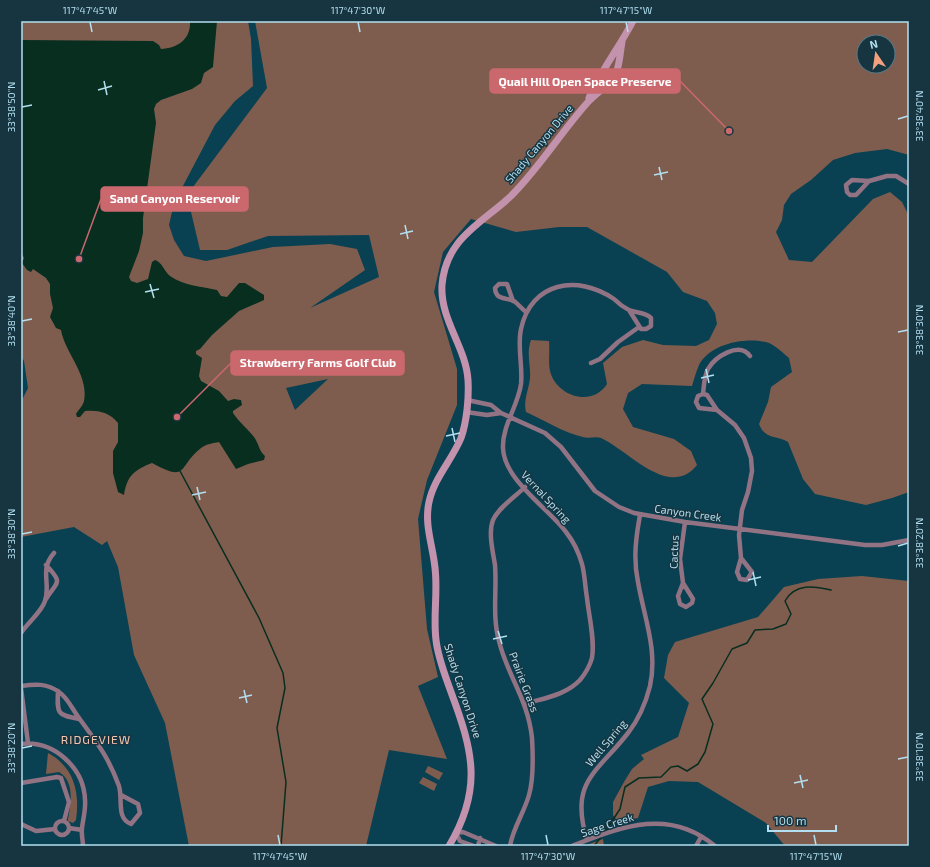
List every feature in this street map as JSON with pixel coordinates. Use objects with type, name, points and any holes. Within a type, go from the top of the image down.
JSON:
[{"type":"street","points":[[588,102],[598,77],[613,52],[622,42],[633,21]]},
{"type":"street","points":[[588,102],[609,83],[616,73],[622,42]]},
{"type":"street","name":"Shady Canyon Drive","points":[[449,846],[460,826],[467,805],[470,788],[471,761],[466,733],[438,655],[435,623],[435,567],[431,550],[427,515],[432,493],[461,438],[467,400],[468,380],[466,367],[444,309],[443,298],[445,270],[450,256],[465,234],[523,183],[588,102]]},
{"type":"street","points":[[869,181],[856,195],[850,195],[847,192],[846,184],[851,180],[869,181],[888,176],[896,176],[909,184]]},
{"type":"street","points":[[513,300],[500,298],[496,293],[495,288],[498,284],[507,284],[513,300],[526,312],[542,295],[554,288],[568,284],[579,284],[597,289],[629,310],[647,315],[651,318],[651,324],[648,328],[644,329],[639,327],[629,310]]},
{"type":"street","name":"Vernal Spring","points":[[525,704],[559,694],[571,688],[581,679],[592,659],[593,642],[582,564],[576,546],[566,531],[508,468],[503,450],[506,431],[518,400],[521,383],[520,338],[526,312]]},
{"type":"street","points":[[591,363],[600,359],[618,342],[639,327]]},
{"type":"street","points":[[717,410],[699,408],[696,405],[696,399],[703,394],[707,371],[713,362],[736,349],[743,350],[750,356]]},
{"type":"street","points":[[703,394],[707,396],[717,410],[735,425],[744,438],[751,458],[750,485],[742,510],[739,528],[741,558],[737,572],[738,577],[742,580],[748,580],[752,572],[741,558]]},
{"type":"street","name":"Canyon Creek","points":[[467,400],[490,404],[497,408],[501,413],[537,428],[552,438],[595,491],[619,507],[640,515],[865,545],[882,545],[909,540]]},
{"type":"street","points":[[488,415],[490,404]]},
{"type":"street","points":[[466,412],[488,415],[501,413]]},
{"type":"street","name":"Prairie Grass","points":[[510,846],[515,828],[529,794],[531,783],[532,738],[525,704],[498,640],[495,612],[496,576],[491,529],[493,520],[498,513],[525,488]]},
{"type":"street","name":"Well Spring","points":[[587,840],[581,816],[583,790],[596,768],[622,740],[635,722],[646,698],[651,679],[653,659],[652,642],[638,582],[636,562],[635,547],[640,515]]},
{"type":"street","name":"Cactus","points":[[683,583],[678,600],[680,604],[686,606],[692,603],[692,599],[683,583],[680,559],[685,522]]},
{"type":"street","points":[[45,600],[46,565],[54,553]]},
{"type":"street","points":[[21,633],[40,610],[45,600],[57,584],[57,579],[46,565]]},
{"type":"street","points":[[28,744],[21,687],[37,683],[58,691],[65,696],[79,718],[100,745],[111,765],[121,795],[122,816],[125,821],[131,824],[140,814],[138,804],[121,795]]},
{"type":"street","points":[[58,691],[58,706],[60,713],[66,718],[79,718]]},
{"type":"street","points":[[21,744],[47,747],[56,751],[66,758],[76,771],[82,783],[85,800],[82,830],[83,846]]},
{"type":"street","points":[[21,783],[57,777],[61,778],[69,802],[64,821]]},
{"type":"street","points":[[55,829],[58,833],[64,834],[68,832],[68,823],[64,821]]},
{"type":"street","points":[[55,829],[57,823],[64,821]]},
{"type":"street","name":"Sage Creek","points":[[572,846],[623,828],[653,823],[676,826],[701,837],[715,846]]},
{"type":"street","points":[[21,824],[36,831],[55,829]]},
{"type":"street","points":[[69,828],[82,830]]},
{"type":"street","points":[[474,846],[460,841],[456,834],[463,832],[496,846]]},
{"type":"street","points":[[696,846],[701,837]]},
{"type":"street","points":[[478,846],[480,838]]},
{"type":"shaded area","points":[[21,21],[248,21],[251,39],[253,86],[235,101],[215,125],[174,203],[169,225],[174,240],[184,256],[206,261],[273,247],[330,244],[357,249],[365,270],[310,308],[379,277],[369,235],[268,236],[227,250],[200,250],[187,195],[267,88],[255,21],[909,21],[909,155],[887,149],[855,153],[833,160],[811,180],[791,194],[784,205],[782,220],[776,232],[789,260],[812,262],[873,199],[890,192],[902,202],[909,216],[909,492],[866,505],[815,494],[803,479],[788,442],[764,433],[759,424],[768,402],[771,387],[792,372],[789,358],[772,344],[760,341],[751,340],[730,343],[712,351],[704,357],[699,365],[692,386],[642,384],[628,393],[623,409],[633,427],[674,439],[691,451],[697,465],[686,474],[674,477],[661,475],[636,461],[601,438],[585,438],[576,435],[526,412],[526,399],[530,378],[529,354],[531,340],[549,341],[549,367],[554,380],[559,387],[575,396],[593,396],[607,384],[603,363],[622,347],[643,340],[663,345],[696,346],[709,340],[717,324],[715,313],[707,301],[683,292],[667,272],[587,227],[559,227],[516,232],[471,219],[443,252],[434,292],[457,369],[457,405],[427,480],[418,519],[427,629],[438,677],[418,686],[447,759],[389,750],[366,846],[189,846],[165,723],[134,655],[118,567],[107,541],[102,545],[74,527],[21,537],[21,402],[28,388],[24,361],[21,355]],"holes":[[[328,379],[295,410],[286,388]]]},
{"type":"shaded area","points":[[190,21],[217,21],[213,67],[204,73],[201,83],[192,89],[161,100],[156,104],[154,109],[156,123],[143,218],[143,233],[139,251],[129,277],[131,281],[137,283],[148,279],[152,262],[155,260],[170,276],[175,279],[187,284],[217,290],[221,296],[227,297],[239,283],[245,283],[264,295],[264,300],[239,311],[212,335],[200,349],[196,351],[196,354],[202,358],[199,376],[201,381],[219,391],[228,401],[234,399],[241,400],[242,405],[233,411],[233,413],[254,437],[261,452],[265,456],[264,460],[236,469],[219,442],[210,444],[201,448],[181,470],[177,472],[172,472],[152,463],[140,468],[129,478],[124,495],[118,492],[113,473],[113,451],[118,442],[118,423],[111,416],[99,411],[85,411],[80,417],[77,417],[76,414],[83,405],[85,391],[80,373],[63,339],[61,330],[56,328],[50,317],[53,308],[50,294],[50,284],[46,278],[33,269],[31,272],[27,270],[22,263],[24,258],[21,252],[21,40],[153,41],[159,45],[161,49],[173,47],[186,38],[190,27]]},
{"type":"shaded area","points":[[862,576],[909,581],[909,846],[785,846],[766,823],[698,782],[669,781],[648,787],[638,818],[618,822],[613,815],[613,802],[624,782],[632,769],[644,759],[641,755],[678,737],[689,703],[664,678],[668,655],[675,642],[758,617],[784,587],[818,579]]},
{"type":"shaded area","points":[[48,753],[64,765],[73,781],[76,790],[77,810],[76,820],[73,823],[68,821],[71,793],[68,781],[59,772],[46,774]]},
{"type":"shaded area","points":[[428,766],[443,773],[439,780],[425,772]]},
{"type":"shaded area","points":[[423,777],[437,784],[434,791],[419,783]]},
{"type":"shaded area","points":[[603,839],[604,846],[584,846]]},
{"type":"waterway","points":[[180,471],[259,618],[283,673],[285,688],[277,728],[286,782],[281,846]]},
{"type":"waterway","points":[[605,832],[620,809],[625,787],[639,778],[661,777],[671,767],[678,766],[687,771],[698,764],[705,752],[713,724],[702,699],[713,683],[732,649],[747,643],[755,630],[773,629],[786,624],[791,614],[785,601],[794,591],[805,587],[831,590]]},
{"type":"waterway","points":[[594,846],[601,837]]},
{"type":"place","name":"Quail Hill Open Space Preserve","points":[[729,131]]},
{"type":"place","name":"Sand Canyon Reservoir","points":[[79,259]]},
{"type":"place","name":"Strawberry Farms Golf Club","points":[[177,417]]},
{"type":"district","name":"RIDGEVIEW","points":[[96,740]]}]
